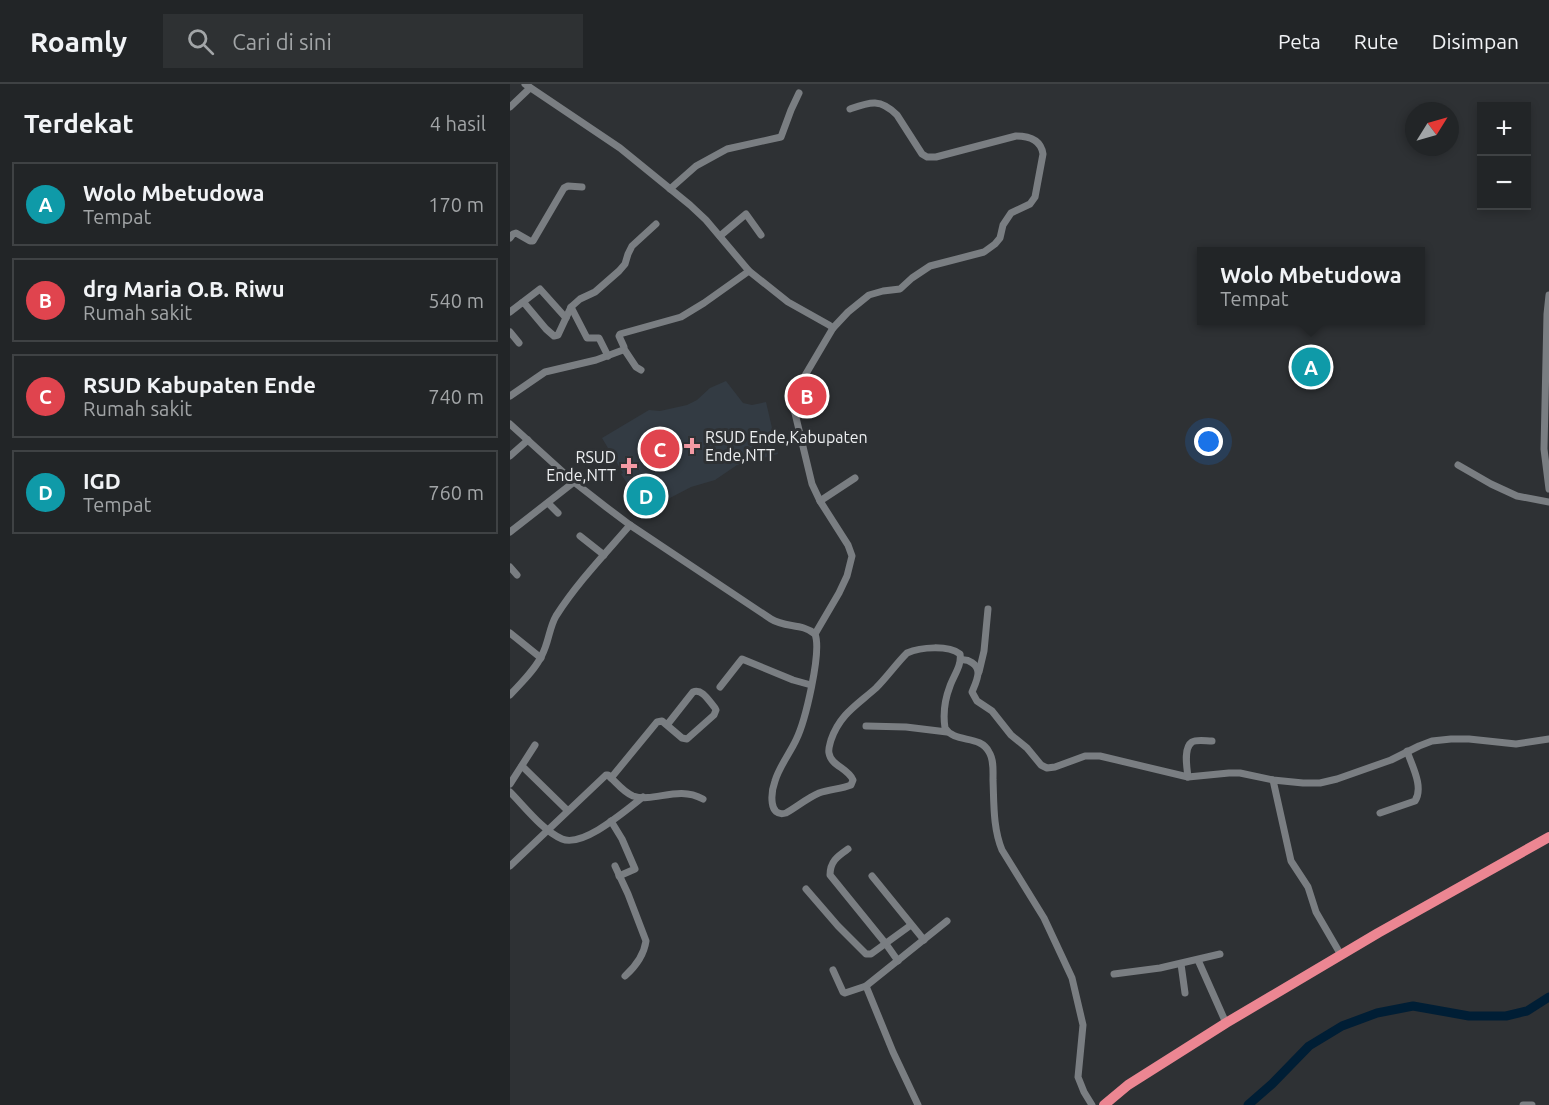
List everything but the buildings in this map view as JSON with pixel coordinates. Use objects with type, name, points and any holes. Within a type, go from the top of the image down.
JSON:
[{"type":"highway","points":[[1104,1105],[1128,1086],[1226,1023],[1549,837]]},
{"type":"street","points":[[510,106],[527,85],[596,130],[698,213],[749,271],[788,302],[833,328]]},
{"type":"street","points":[[670,189],[696,166],[727,149],[781,137],[799,93]]},
{"type":"street","points":[[815,634],[839,593],[847,576],[852,556],[848,545],[812,484],[793,405],[797,388],[833,328],[869,295],[902,288],[930,266],[984,252],[995,244],[1011,213],[1034,200],[1043,154],[1042,148],[1035,141],[1022,136],[927,157],[922,154],[892,110],[872,102],[850,109]]},
{"type":"street","points":[[510,238],[516,233],[530,242],[533,241],[564,188],[582,187]]},
{"type":"street","points":[[720,236],[746,214],[761,236]]},
{"type":"street","points":[[522,303],[546,330],[554,336],[558,335],[571,307],[580,299],[595,292],[619,271],[625,264],[632,246],[656,224]]},
{"type":"street","points":[[641,370],[636,367],[624,349],[620,334],[681,317],[705,303],[749,271]]},
{"type":"street","points":[[510,312],[540,289],[566,318]]},
{"type":"street","points":[[1549,295],[1544,449],[1549,489]]},
{"type":"street","points":[[571,307],[586,337],[599,338],[608,356]]},
{"type":"street","points":[[510,332],[519,343]]},
{"type":"street","points":[[510,396],[545,372],[608,356],[624,349]]},
{"type":"street","points":[[510,424],[574,482],[630,525],[779,624],[805,627],[815,634],[818,643],[817,653],[797,738],[775,781],[772,792],[774,810],[782,815],[816,794],[851,785],[853,780],[851,775],[833,761],[828,751],[835,728],[848,711],[876,688],[907,653],[930,648],[957,651],[960,654],[961,660],[946,698],[944,725],[952,736],[983,744],[989,752],[992,763],[994,820],[999,842],[1055,938],[1075,988],[1083,1025],[1078,1077],[1092,1105]]},
{"type":"street","points":[[510,456],[528,440]]},
{"type":"street","points":[[1458,465],[1517,496],[1549,502]]},
{"type":"street","points":[[820,501],[855,478]]},
{"type":"street","points":[[510,532],[574,482]]},
{"type":"street","points":[[548,502],[558,513]]},
{"type":"street","points":[[510,695],[542,658],[557,615],[585,576],[630,525]]},
{"type":"street","points":[[580,536],[604,555]]},
{"type":"street","points":[[510,567],[517,574]]},
{"type":"street","points":[[987,609],[984,651],[972,692],[976,701],[998,717],[1011,735],[1027,748],[1041,765],[1047,768],[1086,756],[1100,756],[1188,777],[1229,772],[1273,780],[1320,783],[1391,760],[1432,741],[1451,739],[1516,744],[1549,739]]},
{"type":"street","points":[[510,633],[542,658]]},
{"type":"street","points":[[720,687],[742,659],[811,685]]},
{"type":"street","points":[[961,660],[972,662],[978,673]]},
{"type":"street","points":[[611,778],[657,722],[662,721],[681,738],[687,739],[714,716],[716,710],[703,693],[696,690],[667,725]]},
{"type":"street","points":[[866,726],[906,727],[947,732]]},
{"type":"street","points":[[1188,777],[1187,748],[1190,743],[1212,741]]},
{"type":"street","points":[[510,784],[534,746]]},
{"type":"street","points":[[1380,813],[1418,798],[1418,783],[1407,751]]},
{"type":"street","points":[[522,766],[567,810]]},
{"type":"street","points":[[510,866],[603,776],[608,775],[627,793],[634,796],[643,798],[678,793],[697,795],[703,799]]},
{"type":"street","points":[[1273,780],[1291,861],[1308,886],[1317,912],[1341,955]]},
{"type":"street","points":[[510,792],[548,831],[563,840],[573,840],[590,833],[643,798]]},
{"type":"street","points":[[611,821],[635,869],[619,876]]},
{"type":"street","points":[[848,849],[832,862],[830,875],[898,961]]},
{"type":"street","points":[[615,866],[646,941],[640,958],[625,976]]},
{"type":"street","points":[[872,876],[924,940]]},
{"type":"street","points":[[806,889],[864,953],[871,954],[911,925]]},
{"type":"street","points":[[833,970],[843,992],[866,986],[947,921]]},
{"type":"street","points":[[1114,974],[1181,964],[1221,954]]},
{"type":"street","points":[[1198,960],[1226,1023]]},
{"type":"street","points":[[1181,964],[1185,993]]},
{"type":"street","points":[[866,986],[918,1105]]},
{"type":"street","points":[[1523,1105],[1532,1105]]},
{"type":"shaded area","name":"RSUD Ende,Kabupaten Ende,NTT","points":[[726,381],[743,403],[752,405],[766,402],[778,454],[737,465],[715,480],[691,487],[645,511],[621,474],[623,473],[602,438],[649,410],[660,411],[687,405],[697,400],[710,388]]},
{"type":"waterway","points":[[1248,1105],[1309,1046],[1342,1026],[1377,1013],[1413,1006],[1469,1016],[1506,1016],[1527,1011],[1549,997]]},
{"type":"place","name":"Wolo Mbetudowa","points":[[1311,367]]},
{"type":"place","name":"drg Maria O.B. Riwu","points":[[807,396]]},
{"type":"place","name":"RSUD Ende,Kabupaten Ende,NTT","points":[[692,446]]},
{"type":"place","name":"RSUD Kabupaten Ende","points":[[660,449]]},
{"type":"place","name":"RSUD Ende,NTT","points":[[629,466]]},
{"type":"place","name":"IGD","points":[[646,496]]}]
